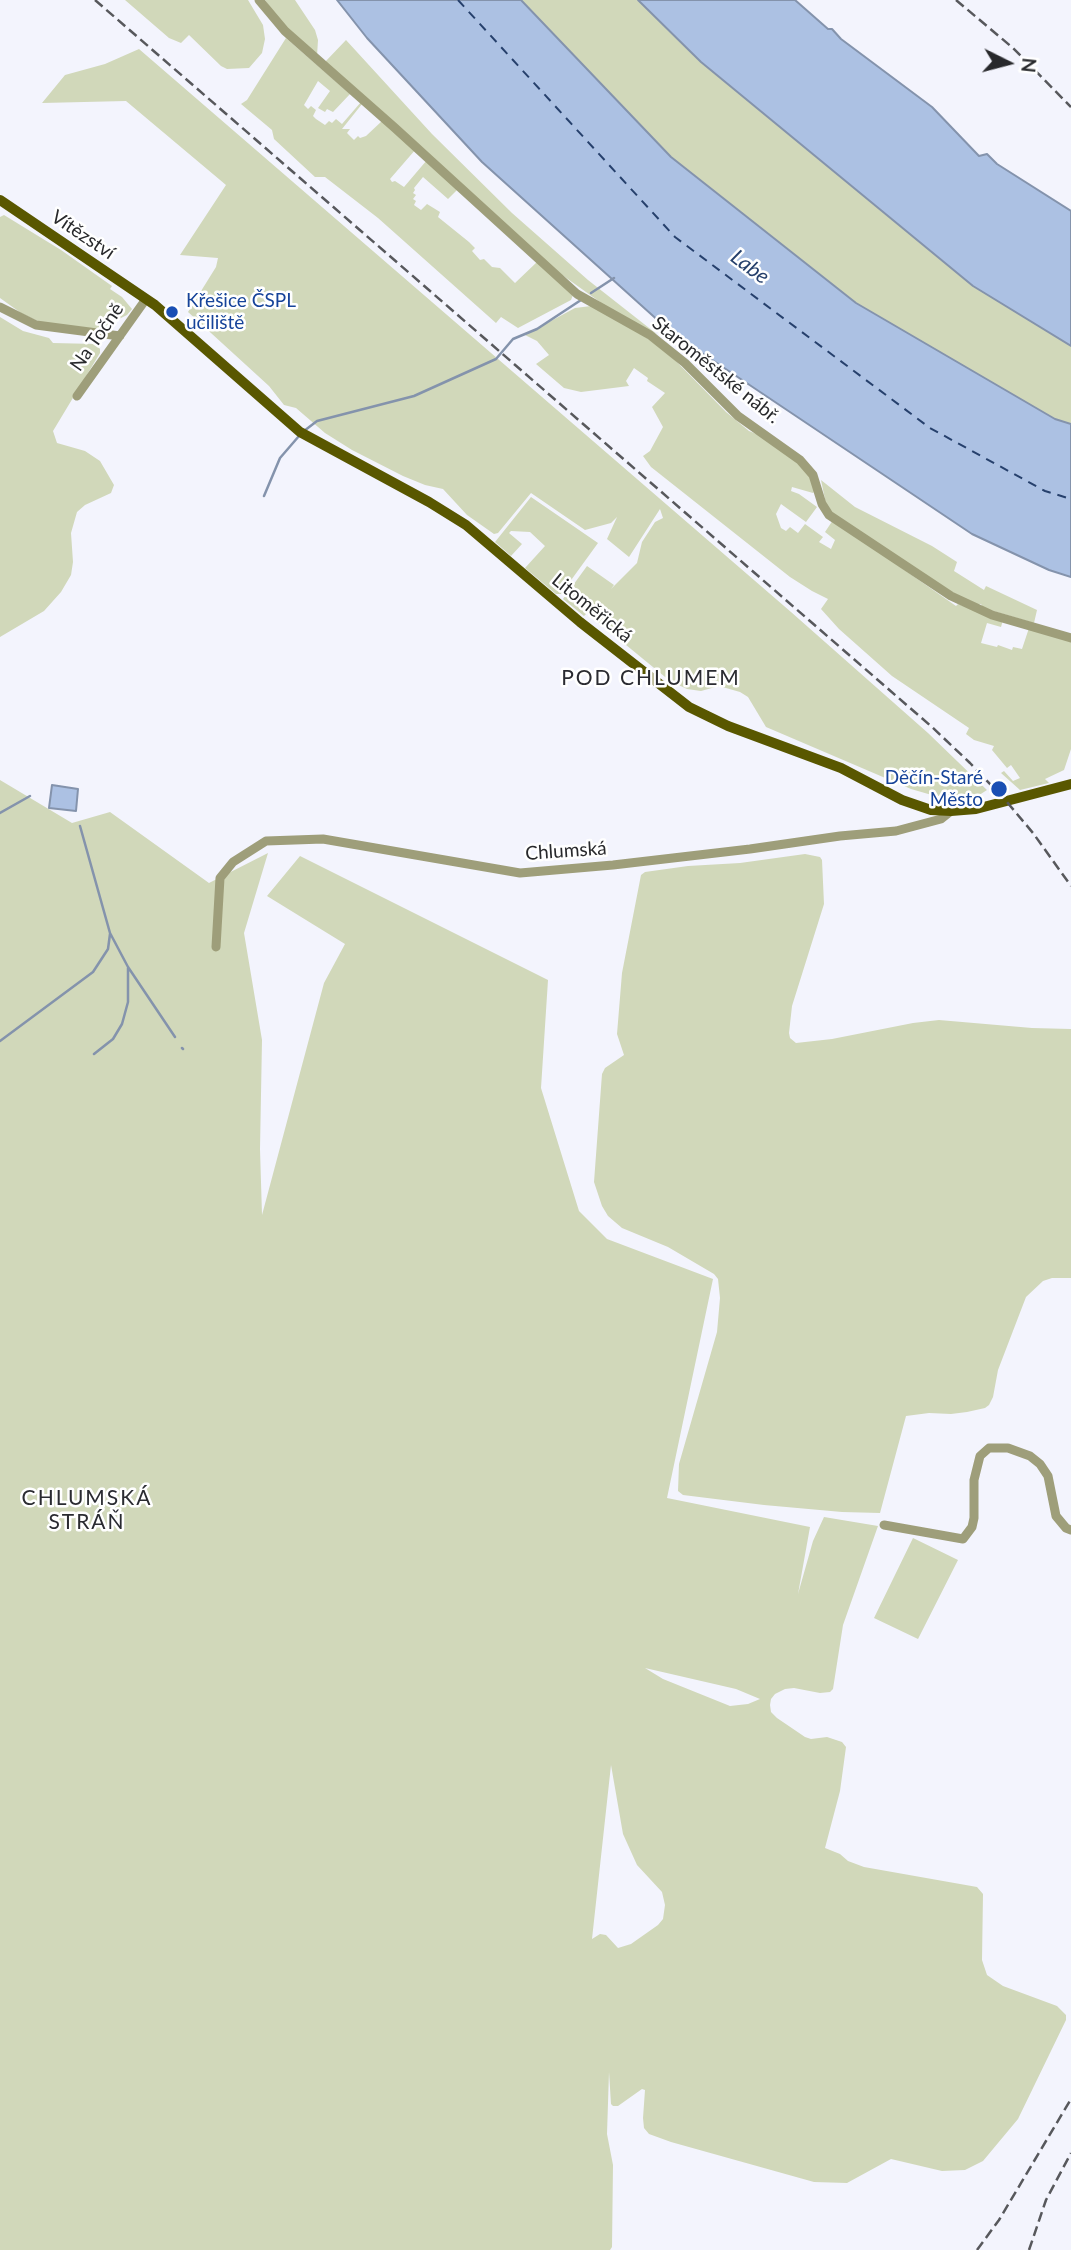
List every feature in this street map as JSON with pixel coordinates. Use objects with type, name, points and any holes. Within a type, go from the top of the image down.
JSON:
[{"type":"main road","name":"Vítězství","points":[[0,200],[146,299]]},
{"type":"main road","name":"Litoměřická","points":[[146,299],[303,434],[429,502],[466,526],[580,622],[689,707],[728,726],[841,768],[912,804],[931,810],[951,811],[993,806],[1071,785]]},
{"type":"street","name":"Staroměstské nábř.","points":[[259,0],[285,31],[577,294],[650,335],[685,363],[738,415],[800,460],[813,475],[822,504],[829,515],[951,596],[992,615],[1071,638]]},
{"type":"street","name":"Na Točně","points":[[77,396],[146,299]]},
{"type":"street","points":[[0,307],[36,325],[120,336]]},
{"type":"street","name":"Chlumská","points":[[216,947],[220,878],[233,862],[266,841],[323,839],[520,873],[613,865],[896,831],[941,819],[951,811]]},
{"type":"street","points":[[884,1525],[963,1539],[972,1523],[974,1480],[980,1456],[989,1448],[1007,1448],[1030,1456],[1040,1464],[1048,1476],[1056,1516],[1071,1530]]},
{"type":"green space","points":[[125,0],[248,0],[263,25],[265,39],[262,53],[249,68],[227,69],[189,35],[181,43],[169,38]]},
{"type":"green space","points":[[265,0],[295,0],[315,30],[318,40],[317,56],[289,34]]},
{"type":"green space","points":[[521,0],[638,0],[701,62],[973,286],[1071,346],[1071,424],[1055,419],[856,303],[671,157]]},
{"type":"green space","points":[[286,38],[350,94],[333,112],[327,109],[325,112],[318,108],[330,91],[318,81],[304,105],[308,109],[311,106],[316,110],[313,116],[316,119],[325,125],[336,119],[342,124],[361,102],[342,129],[350,129],[347,133],[354,140],[358,136],[366,136],[383,120],[416,149],[390,179],[392,182],[404,187],[427,160],[457,190],[448,199],[423,177],[414,188],[414,205],[421,210],[427,204],[440,212],[438,217],[475,248],[472,251],[480,260],[484,259],[492,267],[500,268],[515,283],[537,262],[573,295],[571,300],[518,328],[501,317],[496,323],[378,218],[325,177],[315,177],[274,139],[272,130],[241,104],[247,100]]},
{"type":"green space","points":[[346,40],[432,134],[512,213],[588,280],[658,335],[607,307],[558,272],[325,62]]},
{"type":"green space","points":[[139,49],[791,612],[928,733],[987,790],[970,801],[942,798],[911,789],[766,727],[748,697],[719,686],[701,691],[687,689],[670,681],[587,613],[584,616],[563,599],[587,566],[614,585],[611,589],[637,563],[642,542],[655,522],[663,518],[660,509],[629,557],[607,539],[617,517],[611,523],[585,530],[531,493],[498,533],[494,534],[467,515],[443,489],[403,476],[352,450],[325,433],[296,408],[284,405],[269,386],[188,312],[216,267],[218,258],[180,255],[226,185],[126,101],[42,103],[65,75],[105,64]]},
{"type":"green space","points":[[4,215],[112,286],[110,289],[122,297],[132,309],[127,315],[97,330],[44,324],[21,313],[0,298],[0,217]]},
{"type":"green space","points":[[591,306],[640,333],[669,354],[726,412],[749,431],[769,439],[807,468],[815,491],[813,493],[792,487],[791,491],[817,507],[806,522],[781,504],[776,514],[781,528],[786,531],[790,527],[798,533],[805,524],[823,537],[819,542],[831,549],[835,540],[825,532],[833,520],[956,606],[958,604],[1003,620],[1001,627],[987,623],[981,643],[1012,650],[1013,647],[1022,649],[1029,628],[1071,641],[1071,749],[1064,770],[1045,779],[1049,783],[1020,790],[1001,773],[1004,771],[1013,781],[1020,778],[1011,765],[1007,768],[992,750],[994,746],[974,740],[966,734],[969,728],[892,676],[839,629],[821,609],[828,599],[790,577],[651,467],[643,456],[650,451],[663,427],[652,407],[665,393],[647,381],[648,378],[634,368],[626,381],[629,386],[581,392],[564,388],[536,364],[549,355],[537,341],[525,335],[575,308]]},
{"type":"green space","points":[[0,317],[23,331],[49,338],[53,343],[96,344],[100,349],[53,431],[57,443],[85,451],[100,461],[114,485],[111,493],[85,505],[77,512],[71,533],[71,575],[61,592],[44,611],[0,637]]},
{"type":"green space","points":[[821,480],[855,507],[932,546],[957,562],[954,571],[984,590],[986,586],[1037,610],[1034,623],[962,600],[833,513],[826,504]]},
{"type":"green space","points":[[531,497],[598,543],[561,594],[556,594],[525,568],[545,546],[530,532],[509,533],[522,544],[511,556],[495,542]]},
{"type":"green space","points":[[0,780],[72,823],[110,812],[209,883],[268,853],[244,933],[262,1040],[262,1215],[324,983],[345,944],[267,896],[300,856],[548,980],[541,1088],[579,1211],[607,1239],[713,1279],[667,1498],[810,1527],[798,1594],[813,1541],[824,1517],[878,1526],[843,1625],[833,1689],[820,1693],[785,1689],[775,1694],[770,1705],[771,1712],[777,1718],[805,1737],[827,1737],[842,1742],[846,1747],[840,1791],[825,1848],[864,1867],[977,1887],[983,1894],[982,1960],[987,1975],[1003,1986],[1057,2006],[1066,2015],[1066,2020],[1018,2119],[983,2161],[965,2170],[942,2171],[891,2159],[847,2183],[814,2182],[649,2134],[644,2128],[643,2118],[645,2090],[642,2089],[618,2106],[613,2106],[609,2072],[607,2134],[613,2165],[610,2250],[0,2250]],"holes":[[[645,1668],[736,1689],[760,1699],[748,1704],[730,1706],[663,1679]],[[611,1765],[623,1834],[637,1865],[662,1892],[665,1905],[663,1919],[658,1925],[631,1944],[618,1948],[606,1935],[600,1934],[592,1939]]]},
{"type":"green space","points":[[805,854],[820,857],[822,860],[824,904],[792,1006],[789,1033],[796,1043],[939,1020],[1071,1029],[1071,1278],[1043,1281],[1026,1297],[998,1370],[989,1405],[967,1412],[906,1416],[880,1513],[764,1505],[683,1495],[678,1491],[679,1464],[717,1332],[720,1298],[718,1279],[668,1247],[622,1228],[608,1216],[594,1182],[602,1074],[605,1068],[624,1055],[617,1034],[622,973],[641,875],[645,872],[688,866],[740,863]]},
{"type":"green space","points":[[913,1538],[958,1560],[918,1639],[874,1618]]},
{"type":"water","name":"Labe","points":[[337,0],[521,0],[671,157],[856,303],[1055,419],[1071,424],[1071,577],[1049,570],[972,534],[672,333],[482,162],[367,38]]},
{"type":"water","points":[[638,0],[795,0],[828,29],[832,29],[841,39],[932,107],[979,156],[987,154],[997,164],[1071,211],[1071,346],[973,286],[701,62]]},
{"type":"water","points":[[52,785],[78,789],[76,811],[49,808]]},
{"type":"waterway","points":[[591,293],[614,278]]},
{"type":"waterway","points":[[304,431],[317,421],[414,396],[496,359],[513,339],[537,329],[581,300]]},
{"type":"waterway","points":[[264,496],[280,458],[299,436]]},
{"type":"waterway","points":[[0,813],[30,796]]},
{"type":"waterway","points":[[80,826],[110,933],[128,967],[175,1037]]},
{"type":"waterway","points":[[0,1041],[93,972],[108,949],[110,934]]},
{"type":"waterway","points":[[94,1054],[113,1039],[122,1024],[128,1002],[128,968]]},
{"type":"ferry route","points":[[458,0],[675,237],[930,428],[1045,491],[1071,499]]},
{"type":"railway","points":[[95,0],[932,727],[1007,802],[1071,886]]},
{"type":"railway","points":[[956,0],[1013,48],[1071,107]]},
{"type":"railway","points":[[977,2250],[999,2220],[1071,2099]]},
{"type":"railway","points":[[1029,2250],[1046,2200],[1071,2153]]},
{"type":"place","name":"Křešice ČSPL učiliště","points":[[172,312]]},
{"type":"place","name":"Děčín-Staré Město","points":[[999,789]]},
{"type":"district","name":"POD CHLUMEM","points":[[651,678]]},
{"type":"district","name":"CHLUMSKÁ STRÁŇ","points":[[87,1510]]}]
